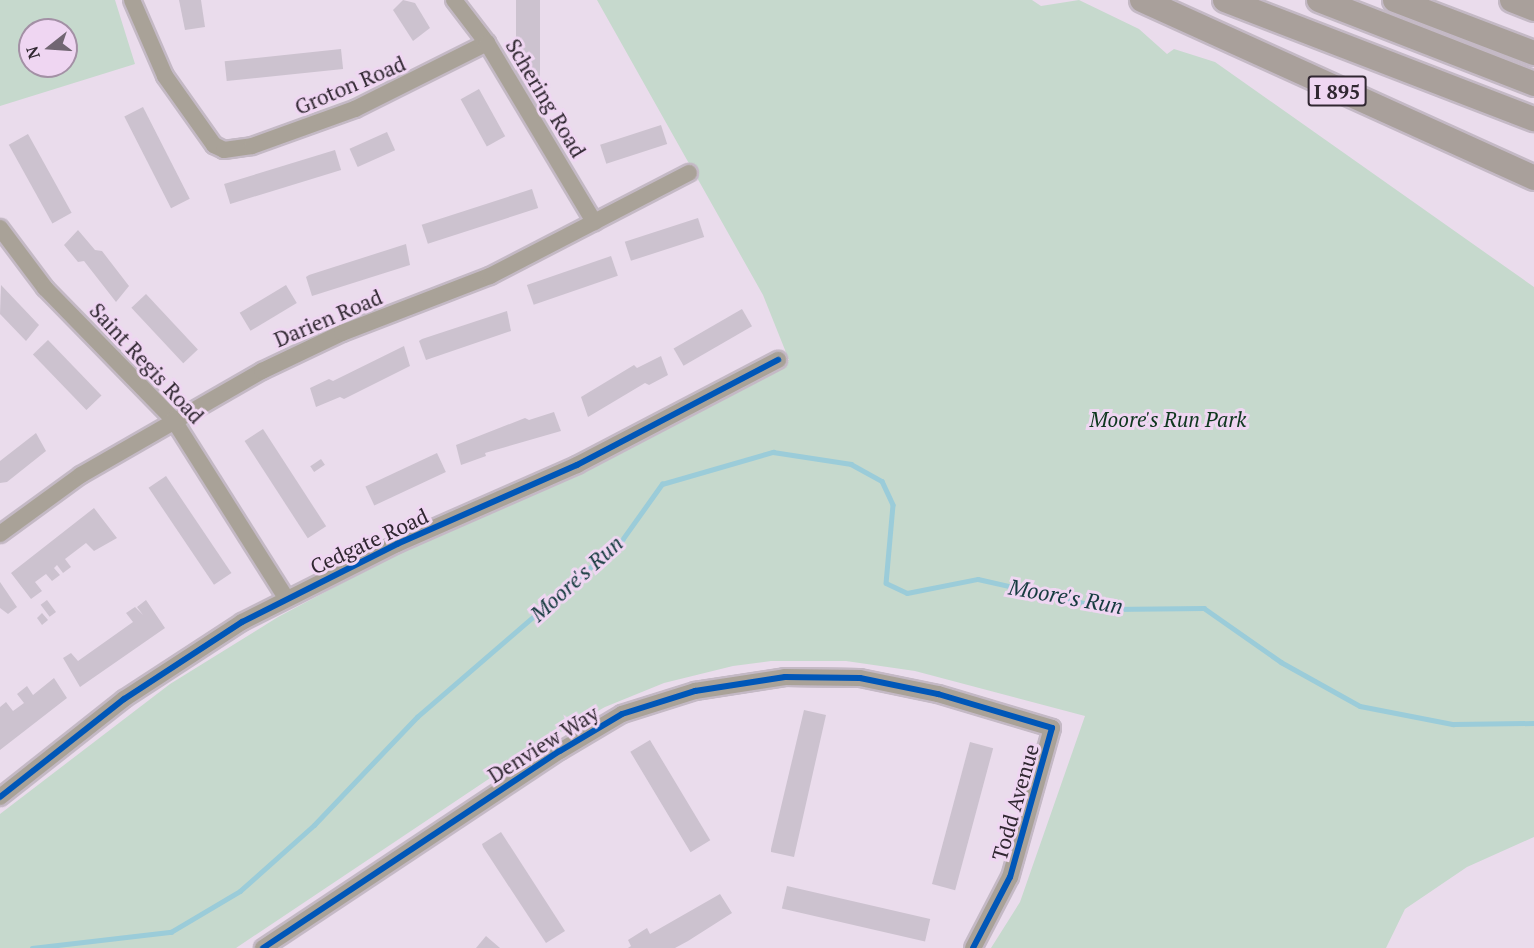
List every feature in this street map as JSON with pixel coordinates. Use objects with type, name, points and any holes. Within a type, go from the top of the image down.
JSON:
[{"type":"highway","name":"I 895","points":[[1142,0],[1534,178]]},
{"type":"highway","points":[[1225,0],[1534,119]]},
{"type":"highway","points":[[1319,0],[1534,84]]},
{"type":"highway","points":[[1395,0],[1530,43]]},
{"type":"highway","points":[[1441,0],[1530,43]]},
{"type":"highway","points":[[1512,0],[1534,9]]},
{"type":"street","name":"Groton Road","points":[[132,0],[165,76],[214,146],[224,150],[252,146],[355,110],[488,43]]},
{"type":"street","name":"Schering Road","points":[[454,0],[488,43],[594,222]]},
{"type":"street","name":"Darien Road","points":[[0,534],[71,482],[173,419],[307,348],[490,276],[689,173]]},
{"type":"street","name":"Saint Regis Road","points":[[0,228],[45,288],[173,419],[286,598]]},
{"type":"street","name":"Cedgate Road","points":[[0,797],[152,680],[286,598],[397,544],[577,465],[778,360]]},
{"type":"street","name":"Denview Way","points":[[263,948],[560,751],[622,714],[694,691],[785,677],[860,678],[938,694],[1052,728]]},
{"type":"street","name":"Todd Avenue","points":[[973,948],[1010,878],[1052,728]]},
{"type":"green space","points":[[0,0],[115,0],[135,64],[0,106]]},
{"type":"green space","name":"Moore's Run Park","points":[[597,0],[1032,0],[1041,6],[1079,0],[1139,29],[1167,54],[1174,49],[1215,62],[1534,287],[1534,837],[1467,867],[1405,909],[1386,948],[991,948],[1020,902],[1085,716],[915,671],[846,661],[771,661],[733,666],[664,683],[605,707],[550,738],[236,948],[0,948],[0,814],[170,684],[278,617],[421,541],[523,499],[789,360],[763,295]]},
{"type":"building","points":[[179,0],[201,0],[205,27],[185,30]]},
{"type":"building","points":[[403,0],[415,3],[430,28],[413,41],[393,10]]},
{"type":"building","points":[[516,0],[540,0],[540,105],[516,105]]},
{"type":"building","points":[[341,49],[343,69],[227,81],[225,61]]},
{"type":"building","points":[[479,89],[505,136],[487,146],[461,99]]},
{"type":"building","points":[[143,107],[190,199],[171,208],[124,117]]},
{"type":"building","points":[[661,125],[667,144],[606,164],[600,145]]},
{"type":"building","points":[[387,132],[395,150],[358,167],[350,149]]},
{"type":"building","points":[[28,134],[72,213],[52,223],[9,145]]},
{"type":"building","points":[[335,150],[341,170],[230,204],[224,184]]},
{"type":"building","points":[[532,189],[538,208],[428,244],[422,225]]},
{"type":"building","points":[[698,218],[704,237],[631,261],[625,242]]},
{"type":"building","points":[[78,230],[95,250],[102,251],[129,286],[116,302],[84,261],[78,262],[64,245]]},
{"type":"building","points":[[406,244],[410,265],[312,296],[306,277],[309,275]]},
{"type":"building","points":[[611,256],[618,276],[534,305],[527,285]]},
{"type":"building","points":[[1,285],[39,325],[26,341],[0,314]]},
{"type":"building","points":[[286,285],[297,303],[251,331],[240,313]]},
{"type":"building","points":[[146,294],[198,350],[183,363],[131,308]]},
{"type":"building","points":[[742,309],[752,326],[684,366],[674,349]]},
{"type":"building","points":[[507,311],[511,331],[426,360],[419,341],[422,339]]},
{"type":"building","points":[[48,340],[101,395],[86,410],[33,355]]},
{"type":"building","points":[[404,346],[410,366],[344,399],[340,397],[316,407],[310,388],[329,379],[333,381]]},
{"type":"building","points":[[661,356],[668,375],[649,385],[645,383],[588,417],[581,397],[634,365],[637,368]]},
{"type":"building","points":[[554,412],[561,431],[485,453],[486,456],[461,465],[456,445],[525,418],[529,420]]},
{"type":"building","points":[[263,429],[326,526],[308,538],[245,441]]},
{"type":"building","points":[[36,433],[46,451],[7,482],[0,483],[0,461]]},
{"type":"building","points":[[437,453],[446,472],[374,505],[365,486]]},
{"type":"building","points":[[321,459],[325,465],[314,472],[310,466]]},
{"type":"building","points":[[166,476],[231,573],[214,585],[149,488]]},
{"type":"building","points":[[94,508],[117,538],[94,551],[86,543],[65,559],[71,567],[63,573],[57,565],[54,568],[60,575],[52,581],[46,574],[35,582],[42,591],[31,599],[11,573]]},
{"type":"building","points":[[0,582],[17,607],[8,614],[0,608]]},
{"type":"building","points":[[47,600],[56,612],[50,617],[41,605]]},
{"type":"building","points":[[146,600],[165,628],[80,687],[63,658],[71,653],[78,661],[133,622],[126,613],[135,607],[143,615],[137,607]]},
{"type":"building","points":[[42,613],[48,620],[42,625],[37,618]]},
{"type":"building","points":[[54,678],[67,698],[0,750],[0,707],[6,702],[13,711],[24,703],[17,694],[27,686],[33,695]]},
{"type":"building","points":[[804,710],[826,715],[794,857],[771,852],[771,849]]},
{"type":"building","points":[[650,740],[710,840],[691,852],[630,752]]},
{"type":"building","points":[[970,742],[993,748],[955,890],[932,884]]},
{"type":"building","points":[[501,832],[565,931],[546,943],[483,847],[482,844]]},
{"type":"building","points":[[787,886],[930,919],[925,941],[782,908]]},
{"type":"building","points":[[720,894],[732,913],[688,941],[675,948],[628,948],[631,946],[628,940],[647,928],[650,934]]},
{"type":"building","points":[[486,936],[500,948],[476,948]]},
{"type":"waterway","name":"Moore's Run","points":[[32,948],[171,932],[240,891],[314,825],[417,717],[622,540],[662,484],[773,452],[851,464],[882,481],[893,505],[886,583],[907,593],[978,579],[1110,609],[1204,608],[1281,662],[1360,706],[1453,724],[1534,723]]},
{"type":"cycle path","points":[[0,797],[124,699],[242,622],[397,544],[577,465],[778,360]]},
{"type":"cycle path","points":[[263,948],[560,751],[622,714],[695,691],[785,677],[860,678],[938,694],[1052,728],[1010,877],[973,948]]}]
